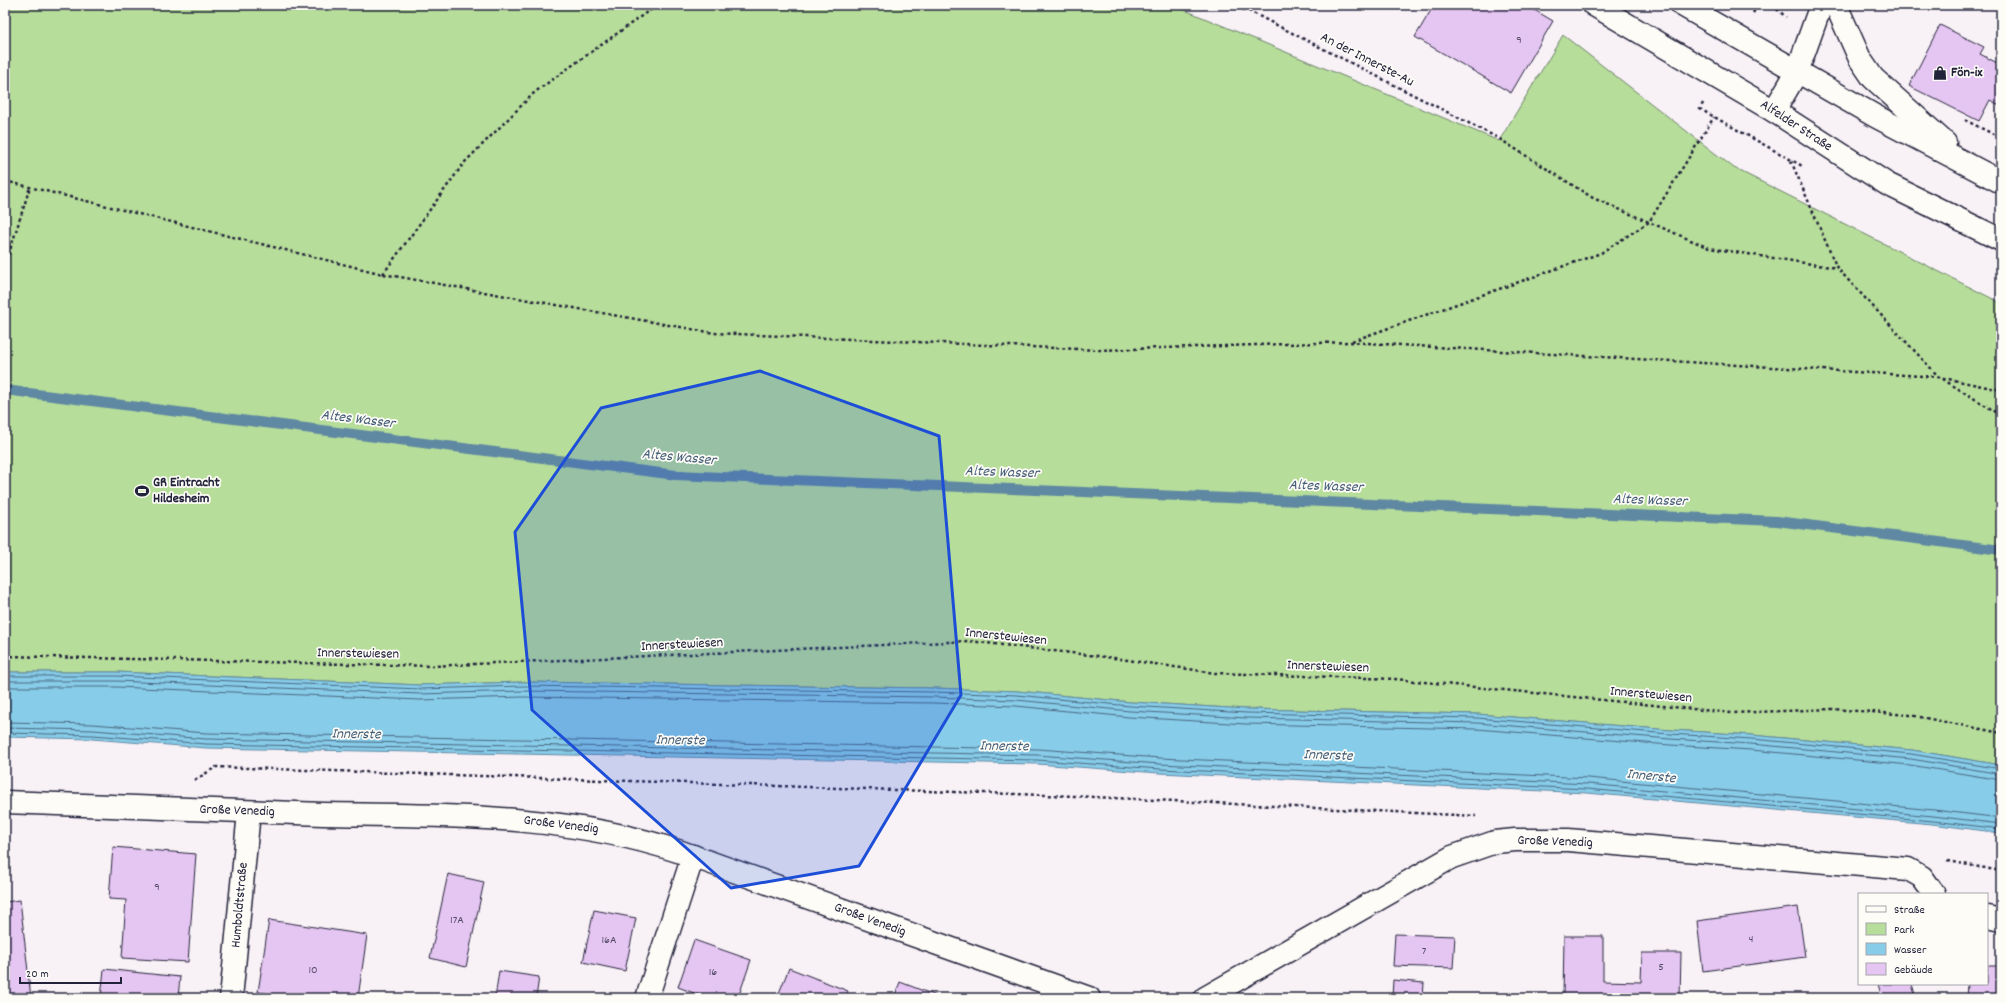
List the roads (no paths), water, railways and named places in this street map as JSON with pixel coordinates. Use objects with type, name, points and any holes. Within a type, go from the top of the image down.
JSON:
[{"type":"street","name":"Alfelder Straße","points":[[1594,5],[1774,112],[1887,184],[2001,240]]},
{"type":"street","points":[[1682,5],[1875,116],[2001,182]]},
{"type":"street","points":[[1774,112],[1797,72],[1821,5]]},
{"type":"street","points":[[1836,5],[1860,59],[1873,78],[1968,164]]},
{"type":"street","name":"Große Venedig","points":[[5,802],[249,812],[481,817],[556,823],[622,834],[693,856],[1089,998]]},
{"type":"street","name":"Humboldtstraße","points":[[231,998],[249,812]]},
{"type":"street","name":"Große Venedig","points":[[1205,998],[1452,857],[1495,842],[1515,840],[1568,840],[1908,869],[1922,877],[1933,893]]},
{"type":"street","points":[[647,998],[693,856]]},
{"type":"street","points":[[1988,917],[2001,920]]},
{"type":"water","name":"Innerste","points":[[5,672],[116,672],[420,685],[523,682],[933,688],[1017,691],[1130,702],[1247,709],[1477,714],[1752,735],[1912,750],[2001,765],[2001,833],[1932,824],[1587,793],[1159,773],[1037,764],[206,748],[92,739],[5,737]]},
{"type":"waterway","name":"Altes Wasser","points":[[5,390],[676,475],[1777,521],[2001,550]]},
{"type":"place","name":"Fön-ix","points":[[1940,73]]},
{"type":"place","name":"GR Eintracht Hildesheim","points":[[142,491]]}]
